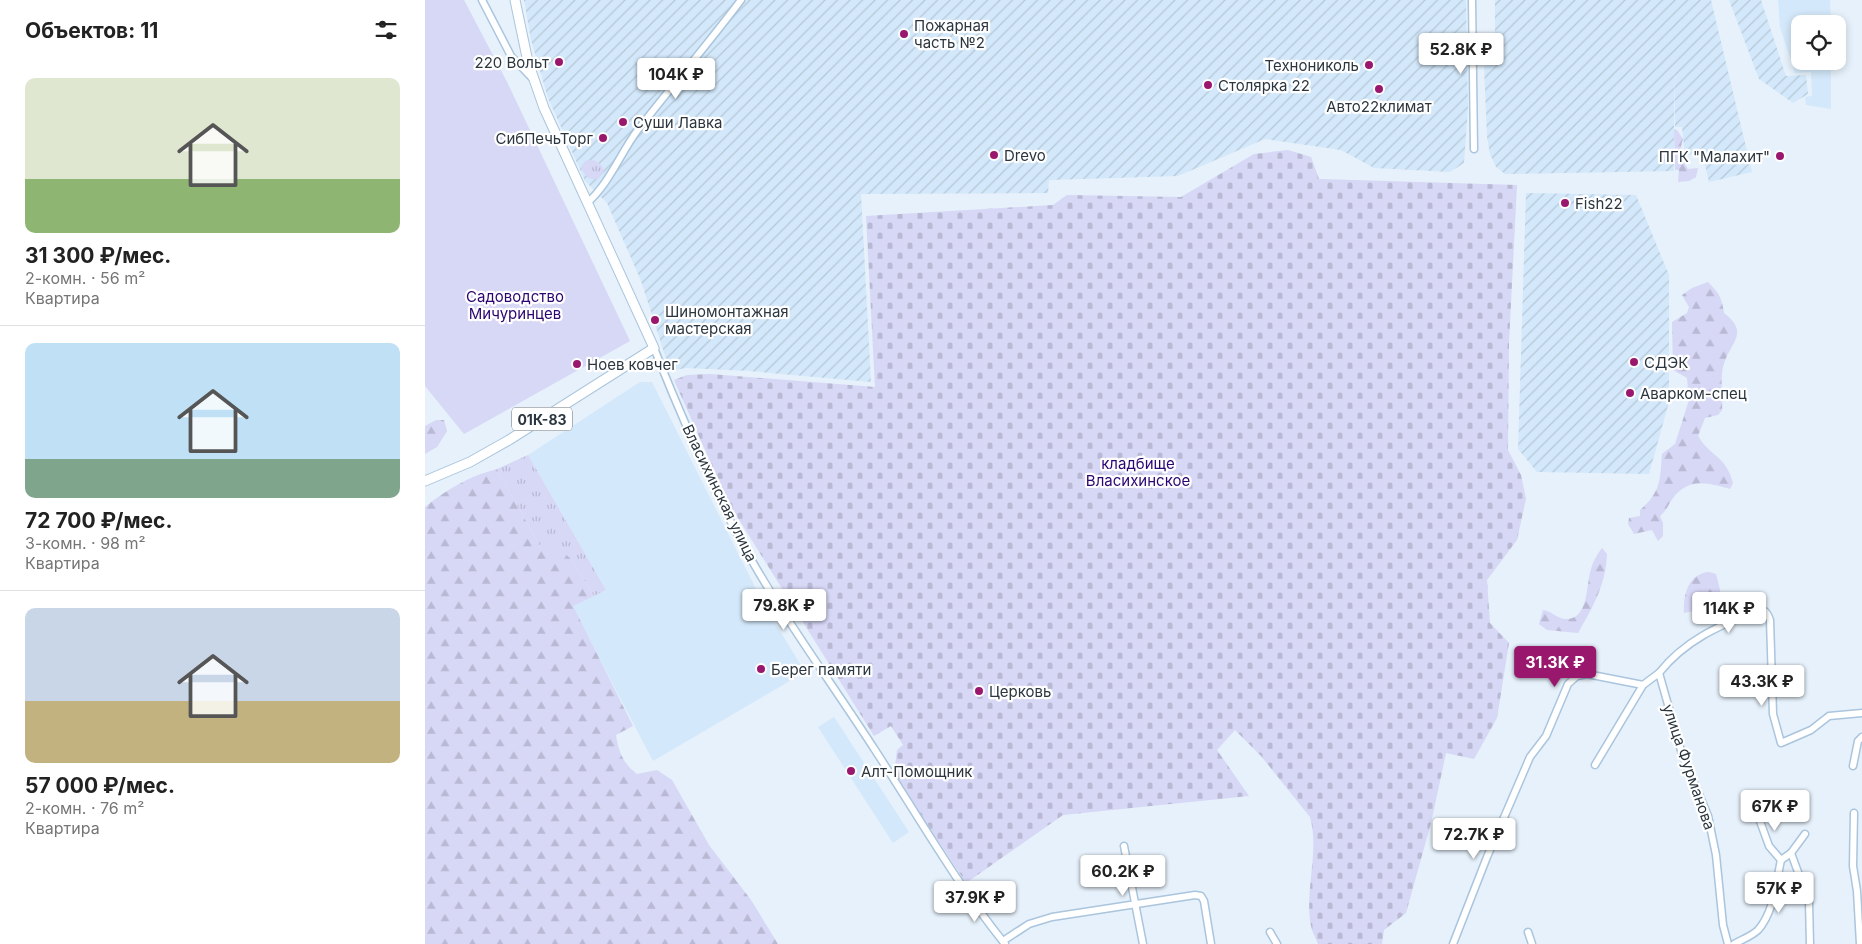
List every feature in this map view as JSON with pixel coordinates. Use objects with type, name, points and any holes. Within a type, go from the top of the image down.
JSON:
[{"type":"highway","name":"Власихинская улица","points":[[515,0],[533,78],[654,348]]},
{"type":"highway","name":"01К-83","points":[[425,481],[469,462],[509,440],[654,348]]},
{"type":"street","points":[[482,0],[511,56],[533,78]]},
{"type":"street","points":[[587,202],[599,192],[614,164],[637,132],[741,0]]},
{"type":"street","points":[[1472,0],[1474,149]]},
{"type":"street","name":"Власихинская улица","points":[[654,348],[703,464],[738,534],[771,591],[879,757],[946,865],[1004,943]]},
{"type":"street","points":[[1595,765],[1643,686],[1659,673],[1670,658],[1688,643],[1721,626],[1763,609],[1767,612],[1770,620],[1772,650],[1770,686],[1773,714],[1781,743],[1811,730],[1829,716],[1862,713]]},
{"type":"street","name":"улица Фурманова","points":[[1659,673],[1683,754],[1709,816],[1717,855],[1723,925],[1729,944]]},
{"type":"street","points":[[1453,944],[1518,784],[1530,758],[1546,736],[1568,684],[1577,676],[1587,674],[1643,686]]},
{"type":"street","points":[[1853,766],[1858,741],[1862,737]]},
{"type":"street","points":[[1756,810],[1769,846],[1781,860]]},
{"type":"street","points":[[1854,813],[1853,866],[1857,890],[1860,944]]},
{"type":"street","points":[[1734,944],[1757,931],[1764,921],[1771,906],[1781,860],[1791,853],[1805,834]]},
{"type":"street","points":[[1124,846],[1143,944]]},
{"type":"street","points":[[1791,853],[1809,902],[1810,944]]},
{"type":"street","points":[[1004,943],[1029,924],[1052,917],[1180,896],[1201,896],[1211,944]]},
{"type":"street","points":[[1270,932],[1277,944]]},
{"type":"street","points":[[1528,932],[1532,944]]},
{"type":"shaded area","points":[[524,0],[1466,0],[1468,107],[1464,163],[1450,172],[1374,168],[1341,150],[1265,139],[1178,176],[1049,180],[1048,193],[861,194],[871,382],[749,371],[686,368],[670,371],[641,281],[607,203],[585,181],[548,98],[531,40]]},
{"type":"shaded area","points":[[1495,0],[1711,0],[1752,172],[1709,182],[1702,152],[1685,156],[1682,127],[1675,127],[1674,65],[1674,171],[1505,174],[1496,167],[1490,154],[1487,137],[1484,67],[1495,61]]},
{"type":"shaded area","points":[[1729,0],[1761,0],[1786,76],[1806,75],[1808,94],[1793,103],[1759,79]]},
{"type":"shaded area","points":[[1778,0],[1830,0],[1831,15],[1791,15],[1791,61],[1780,27]]},
{"type":"shaded area","points":[[1794,70],[1831,70],[1831,109],[1806,105],[1805,97],[1812,96],[1811,72],[1795,73]]},
{"type":"shaded area","points":[[1526,193],[1636,195],[1669,275],[1669,402],[1649,474],[1537,472],[1518,449]]},
{"type":"shaded area","points":[[640,382],[652,382],[763,603],[805,672],[653,761],[572,606],[606,590],[528,455]]},
{"type":"shaded area","points":[[834,717],[909,832],[893,843],[818,727]]},
{"type":"green space","name":"Садоводство Мичуринцев","points":[[425,0],[464,0],[507,82],[630,341],[464,434],[425,386]]},
{"type":"green space","points":[[1674,129],[1677,130],[1683,139],[1681,150],[1686,166],[1688,169],[1698,168],[1696,177],[1689,181],[1678,182],[1679,170],[1675,170]]},
{"type":"green space","name":"кладбище Власихинское","points":[[1288,150],[1311,157],[1319,179],[1517,185],[1509,343],[1508,450],[1521,475],[1526,499],[1517,540],[1487,580],[1490,623],[1509,643],[1497,718],[1474,759],[1446,753],[1431,823],[1406,913],[1384,930],[1382,944],[1318,944],[1309,912],[1313,857],[1313,830],[1310,817],[1261,756],[1235,730],[1217,750],[1249,796],[1063,815],[966,883],[894,774],[897,750],[903,745],[891,726],[874,736],[728,502],[674,380],[687,375],[710,374],[875,387],[866,216],[1053,205],[1067,195],[1181,197],[1254,154]]},
{"type":"green space","points":[[594,160],[601,165],[604,171],[599,178],[590,178],[584,173],[581,167],[585,161]]},
{"type":"green space","points":[[1708,282],[1719,296],[1724,313],[1732,320],[1737,333],[1723,367],[1722,410],[1718,415],[1705,418],[1698,436],[1708,449],[1722,461],[1733,483],[1730,489],[1699,483],[1692,484],[1679,491],[1660,516],[1663,523],[1663,536],[1658,541],[1652,530],[1634,534],[1628,524],[1629,518],[1640,516],[1640,510],[1656,491],[1660,478],[1662,454],[1675,444],[1689,400],[1687,378],[1673,370],[1672,322],[1687,313],[1689,307],[1682,295],[1692,288]]},
{"type":"green space","points":[[436,420],[444,420],[447,431],[437,447],[425,454],[425,426]]},
{"type":"green space","points":[[528,455],[606,590],[594,596],[571,559],[541,548],[497,469]]},
{"type":"green space","points":[[497,469],[541,548],[560,549],[571,559],[594,596],[573,606],[633,726],[616,735],[618,747],[625,762],[637,774],[657,770],[672,780],[709,845],[751,900],[778,944],[425,944],[425,507],[459,484],[477,475]]},
{"type":"green space","points":[[1602,548],[1607,554],[1604,575],[1594,604],[1578,633],[1547,630],[1539,624],[1543,610],[1564,619],[1575,617],[1580,612],[1585,599],[1592,566]]},
{"type":"green space","points":[[1709,572],[1716,574],[1720,588],[1721,602],[1718,611],[1713,613],[1708,608],[1684,613],[1688,586],[1696,577]]},
{"type":"place","name":"Пожарная часть №2","points":[[904,34]]},
{"type":"place","name":"220 Вольт","points":[[559,62]]},
{"type":"place","name":"Технониколь","points":[[1369,65]]},
{"type":"place","name":"Столярка 22","points":[[1208,85]]},
{"type":"place","name":"Авто22климат","points":[[1379,89]]},
{"type":"place","name":"Суши Лавка","points":[[623,122]]},
{"type":"place","name":"СибПечьТорг","points":[[603,138]]},
{"type":"place","name":"Drevo","points":[[994,155]]},
{"type":"place","name":"ПГК \"Малахит\"","points":[[1780,156]]},
{"type":"place","name":"Fish22","points":[[1565,203]]},
{"type":"place","name":"Шиномонтажная мастерская","points":[[655,320]]},
{"type":"place","name":"СДЭК","points":[[1634,362]]},
{"type":"place","name":"Ноев ковчег","points":[[577,364]]},
{"type":"place","name":"Аварком-спец","points":[[1630,393]]},
{"type":"place","name":"Берег памяти","points":[[761,669]]},
{"type":"place","name":"Церковь","points":[[979,691]]},
{"type":"place","name":"Алт-Помощник","points":[[851,771]]}]
